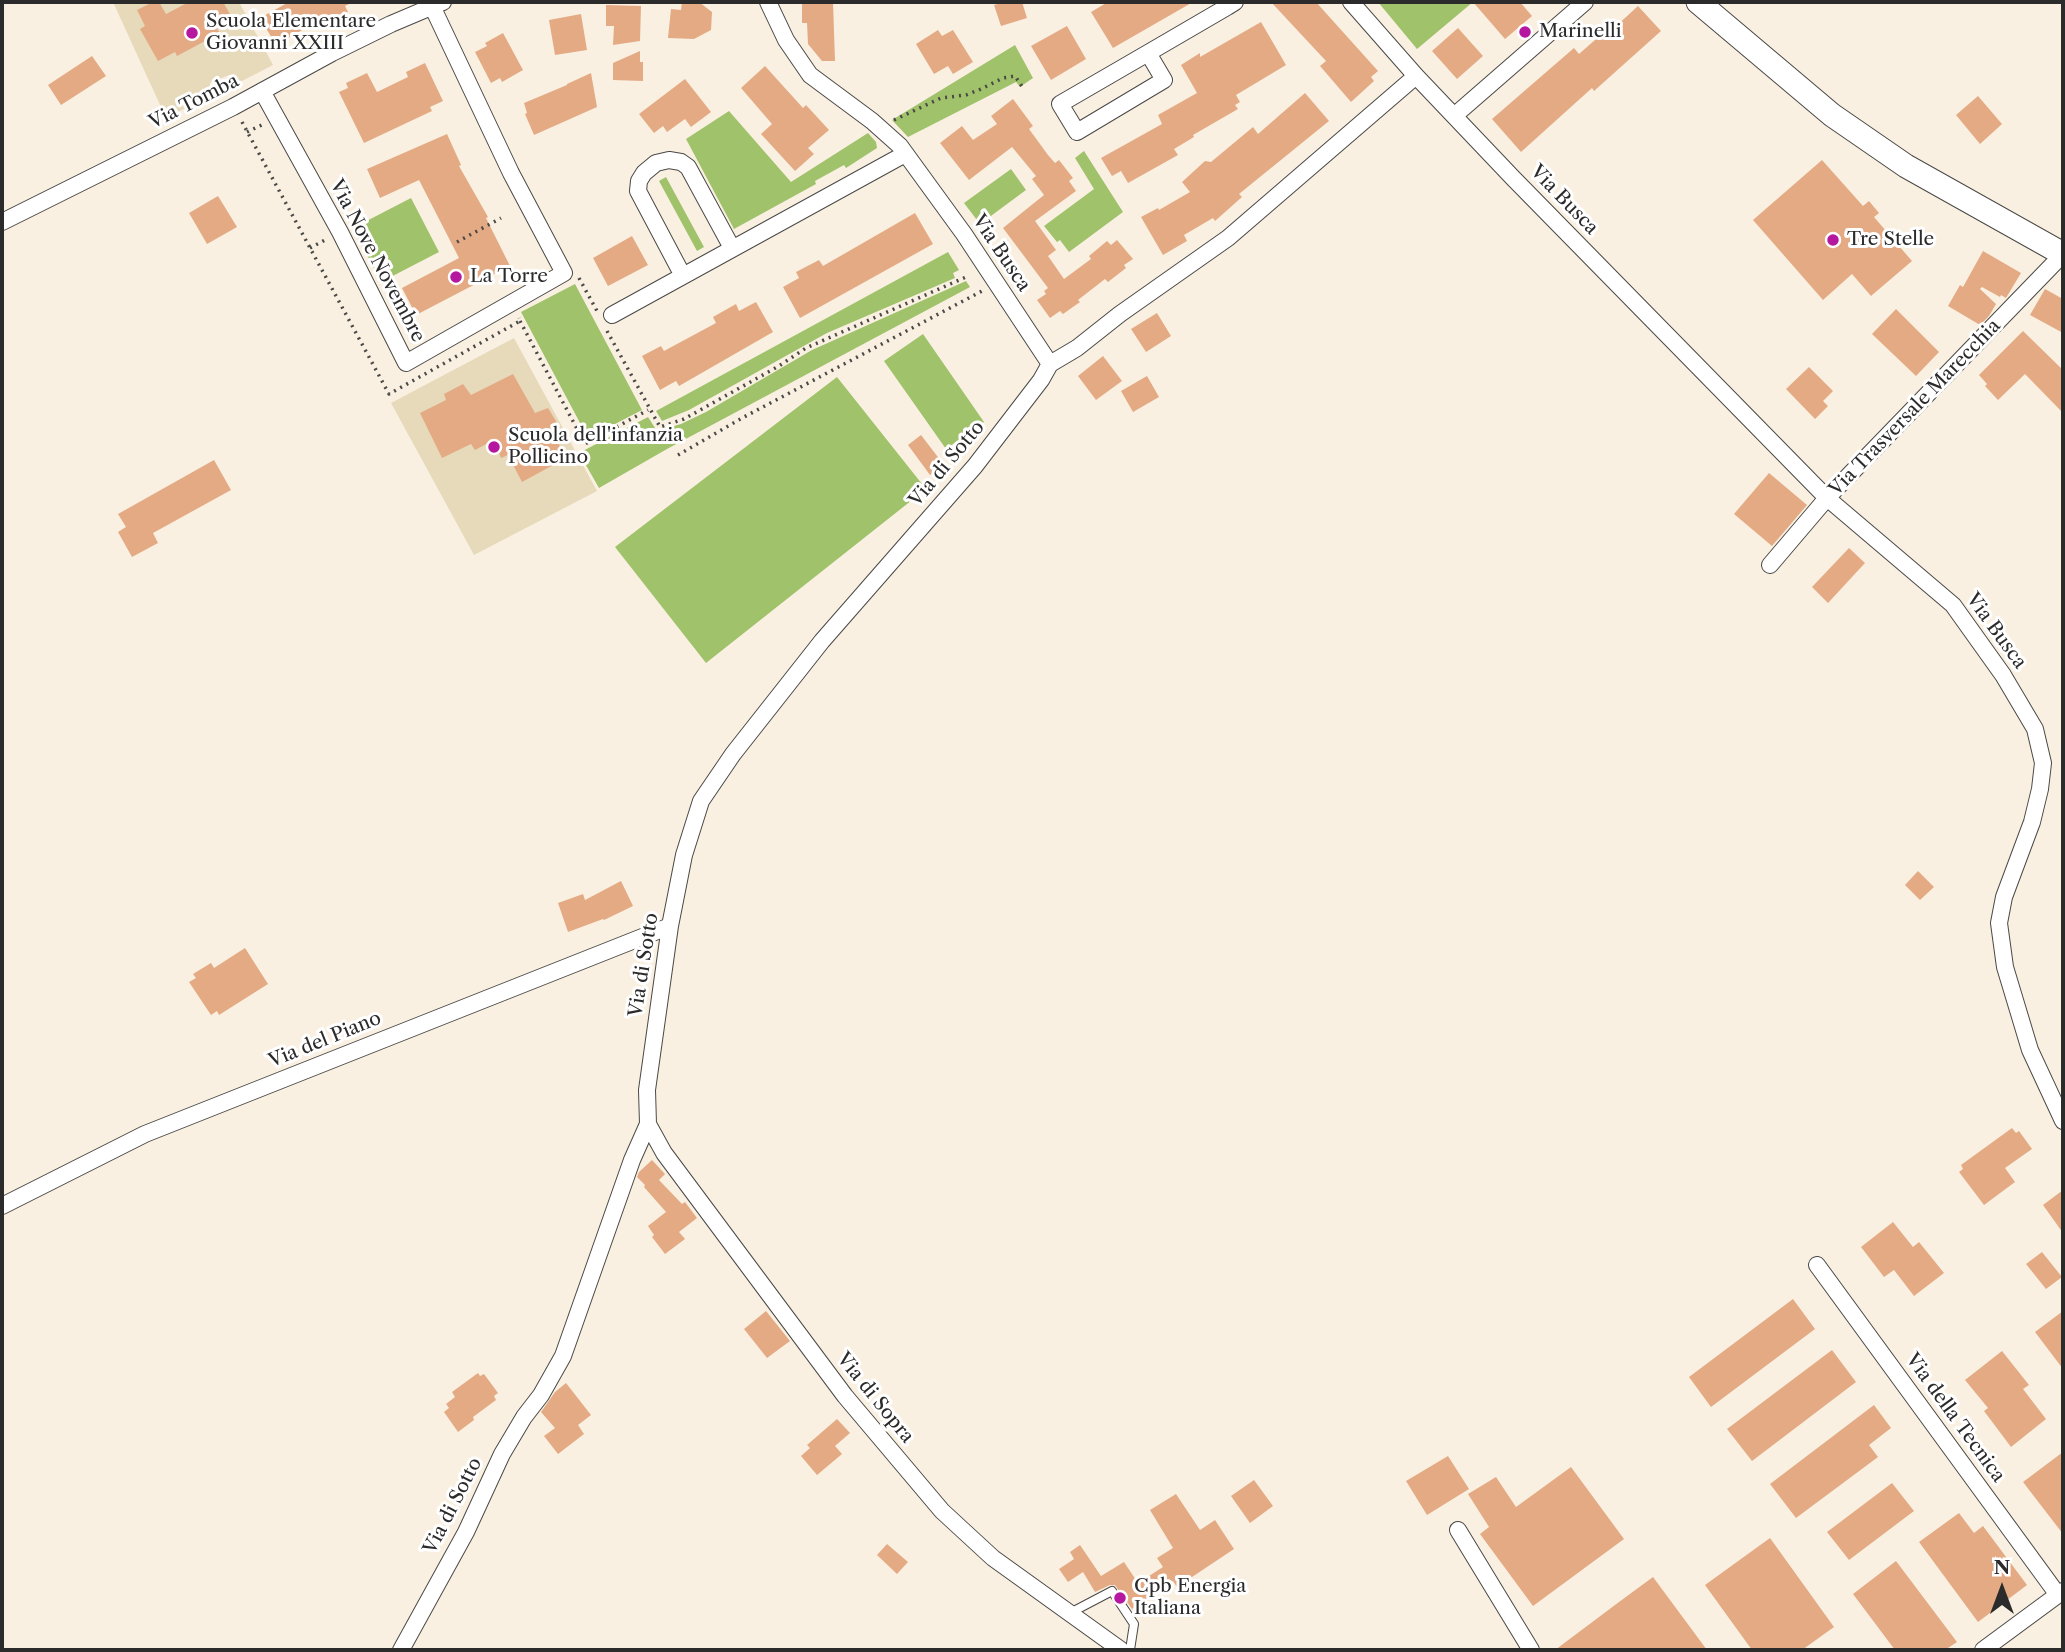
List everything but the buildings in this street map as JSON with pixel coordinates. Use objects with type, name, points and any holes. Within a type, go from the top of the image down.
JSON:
[{"type":"main road","name":"Via Trasversale Marecchia","points":[[1698,2],[1832,116],[1906,166],[2063,254]]},
{"type":"street","name":"Via Busca","points":[[768,2],[786,40],[810,75],[872,121],[900,146],[1050,364]]},
{"type":"street","points":[[1148,53],[1164,80],[1077,132],[1060,104],[1235,2]]},
{"type":"street","name":"Via Busca","points":[[1352,2],[1454,116],[1827,498],[1953,605],[2003,675],[2035,729],[2043,763],[2032,822],[2004,897],[1999,923],[2005,967],[2030,1050],[2063,1121]]},
{"type":"street","points":[[1454,116],[1585,2]]},
{"type":"street","name":"Via Nove Novembre","points":[[262,91],[340,232],[406,363],[564,273],[511,173],[437,4]]},
{"type":"street","name":"Via Tomba","points":[[2,222],[233,107],[332,52],[437,4]]},
{"type":"street","points":[[1050,364],[1077,348],[1120,314],[1228,238],[1416,76]]},
{"type":"street","points":[[606,321],[905,153]]},
{"type":"street","points":[[683,276],[638,191],[639,181],[644,173],[656,163],[669,160],[681,162],[688,167],[732,248]]},
{"type":"street","name":"Via Trasversale Marecchia","points":[[1770,565],[1827,498],[2063,254]]},
{"type":"street","name":"Via di Sotto","points":[[403,1646],[466,1532],[502,1454],[563,1356],[632,1160],[648,1124],[647,1090],[670,926],[684,855],[701,801],[733,754],[822,641],[975,466],[1041,380],[1050,364]]},
{"type":"street","name":"Via del Piano","points":[[2,1206],[145,1134],[670,926]]},
{"type":"street","name":"Via di Sopra","points":[[648,1124],[664,1153],[772,1300],[845,1396],[933,1500],[993,1558],[1121,1650]]},
{"type":"street","name":"Via della Tecnica","points":[[1817,1265],[2061,1593]]},
{"type":"street","points":[[1458,1530],[1531,1650]]},
{"type":"street","points":[[1983,1650],[2061,1593]]},
{"type":"lane","points":[[1070,1612],[1112,1591],[1134,1624],[1130,1650]]},
{"type":"path","points":[[888,123],[941,98],[966,95],[1003,78],[1015,76],[1023,88]]},
{"type":"path","points":[[247,132],[265,123]]},
{"type":"path","points":[[457,242],[501,218]]},
{"type":"path","points":[[310,248],[327,239]]},
{"type":"path","points":[[579,278],[606,321],[660,427],[684,419],[806,348],[965,277]]},
{"type":"path","points":[[678,455],[744,416],[995,282]]},
{"type":"path","points":[[520,321],[585,444],[649,409]]},
{"type":"shaded area","name":"Scuola Elementare Giovanni XXIII","points":[[113,2],[239,2],[273,65],[240,82],[229,75],[210,83],[210,96],[166,118]]},
{"type":"shaded area","name":"Scuola dell'infanzia Pollicino","points":[[514,338],[597,491],[474,555],[391,403]]},
{"type":"green space","points":[[1378,2],[1473,2],[1417,49]]},
{"type":"green space","points":[[1015,45],[1033,78],[1020,87],[1016,82],[908,137],[892,120]]},
{"type":"green space","points":[[729,111],[791,182],[868,133],[876,142],[877,148],[846,168],[844,165],[815,181],[816,184],[734,229],[686,139]]},
{"type":"green space","points":[[1084,151],[1123,212],[1069,252],[1044,226],[1094,189],[1075,158]]},
{"type":"green space","points":[[1011,169],[1026,190],[980,224],[964,203]]},
{"type":"green space","points":[[666,177],[704,247],[697,251],[659,181]]},
{"type":"green space","points":[[411,198],[439,252],[381,282],[353,228]]},
{"type":"green space","points":[[948,252],[959,270],[953,273],[955,278],[827,333],[689,410],[662,421],[656,411]]},
{"type":"green space","points":[[966,281],[970,287],[599,488],[579,453],[648,417],[657,431],[681,424],[812,350]]},
{"type":"green space","points":[[575,284],[642,410],[588,438],[521,312]]},
{"type":"green space","points":[[923,334],[984,422],[946,449],[884,361]]},
{"type":"green space","points":[[837,377],[926,489],[706,663],[615,547]]},
{"type":"place","name":"Marinelli","points":[[1525,32]]},
{"type":"place","name":"Scuola Elementare Giovanni XXIII","points":[[192,33]]},
{"type":"place","name":"Tre Stelle","points":[[1833,240]]},
{"type":"place","name":"La Torre","points":[[456,277]]},
{"type":"place","name":"Scuola dell'infanzia Pollicino","points":[[494,447]]},
{"type":"place","name":"Cpb Energia Italiana","points":[[1120,1598]]}]
